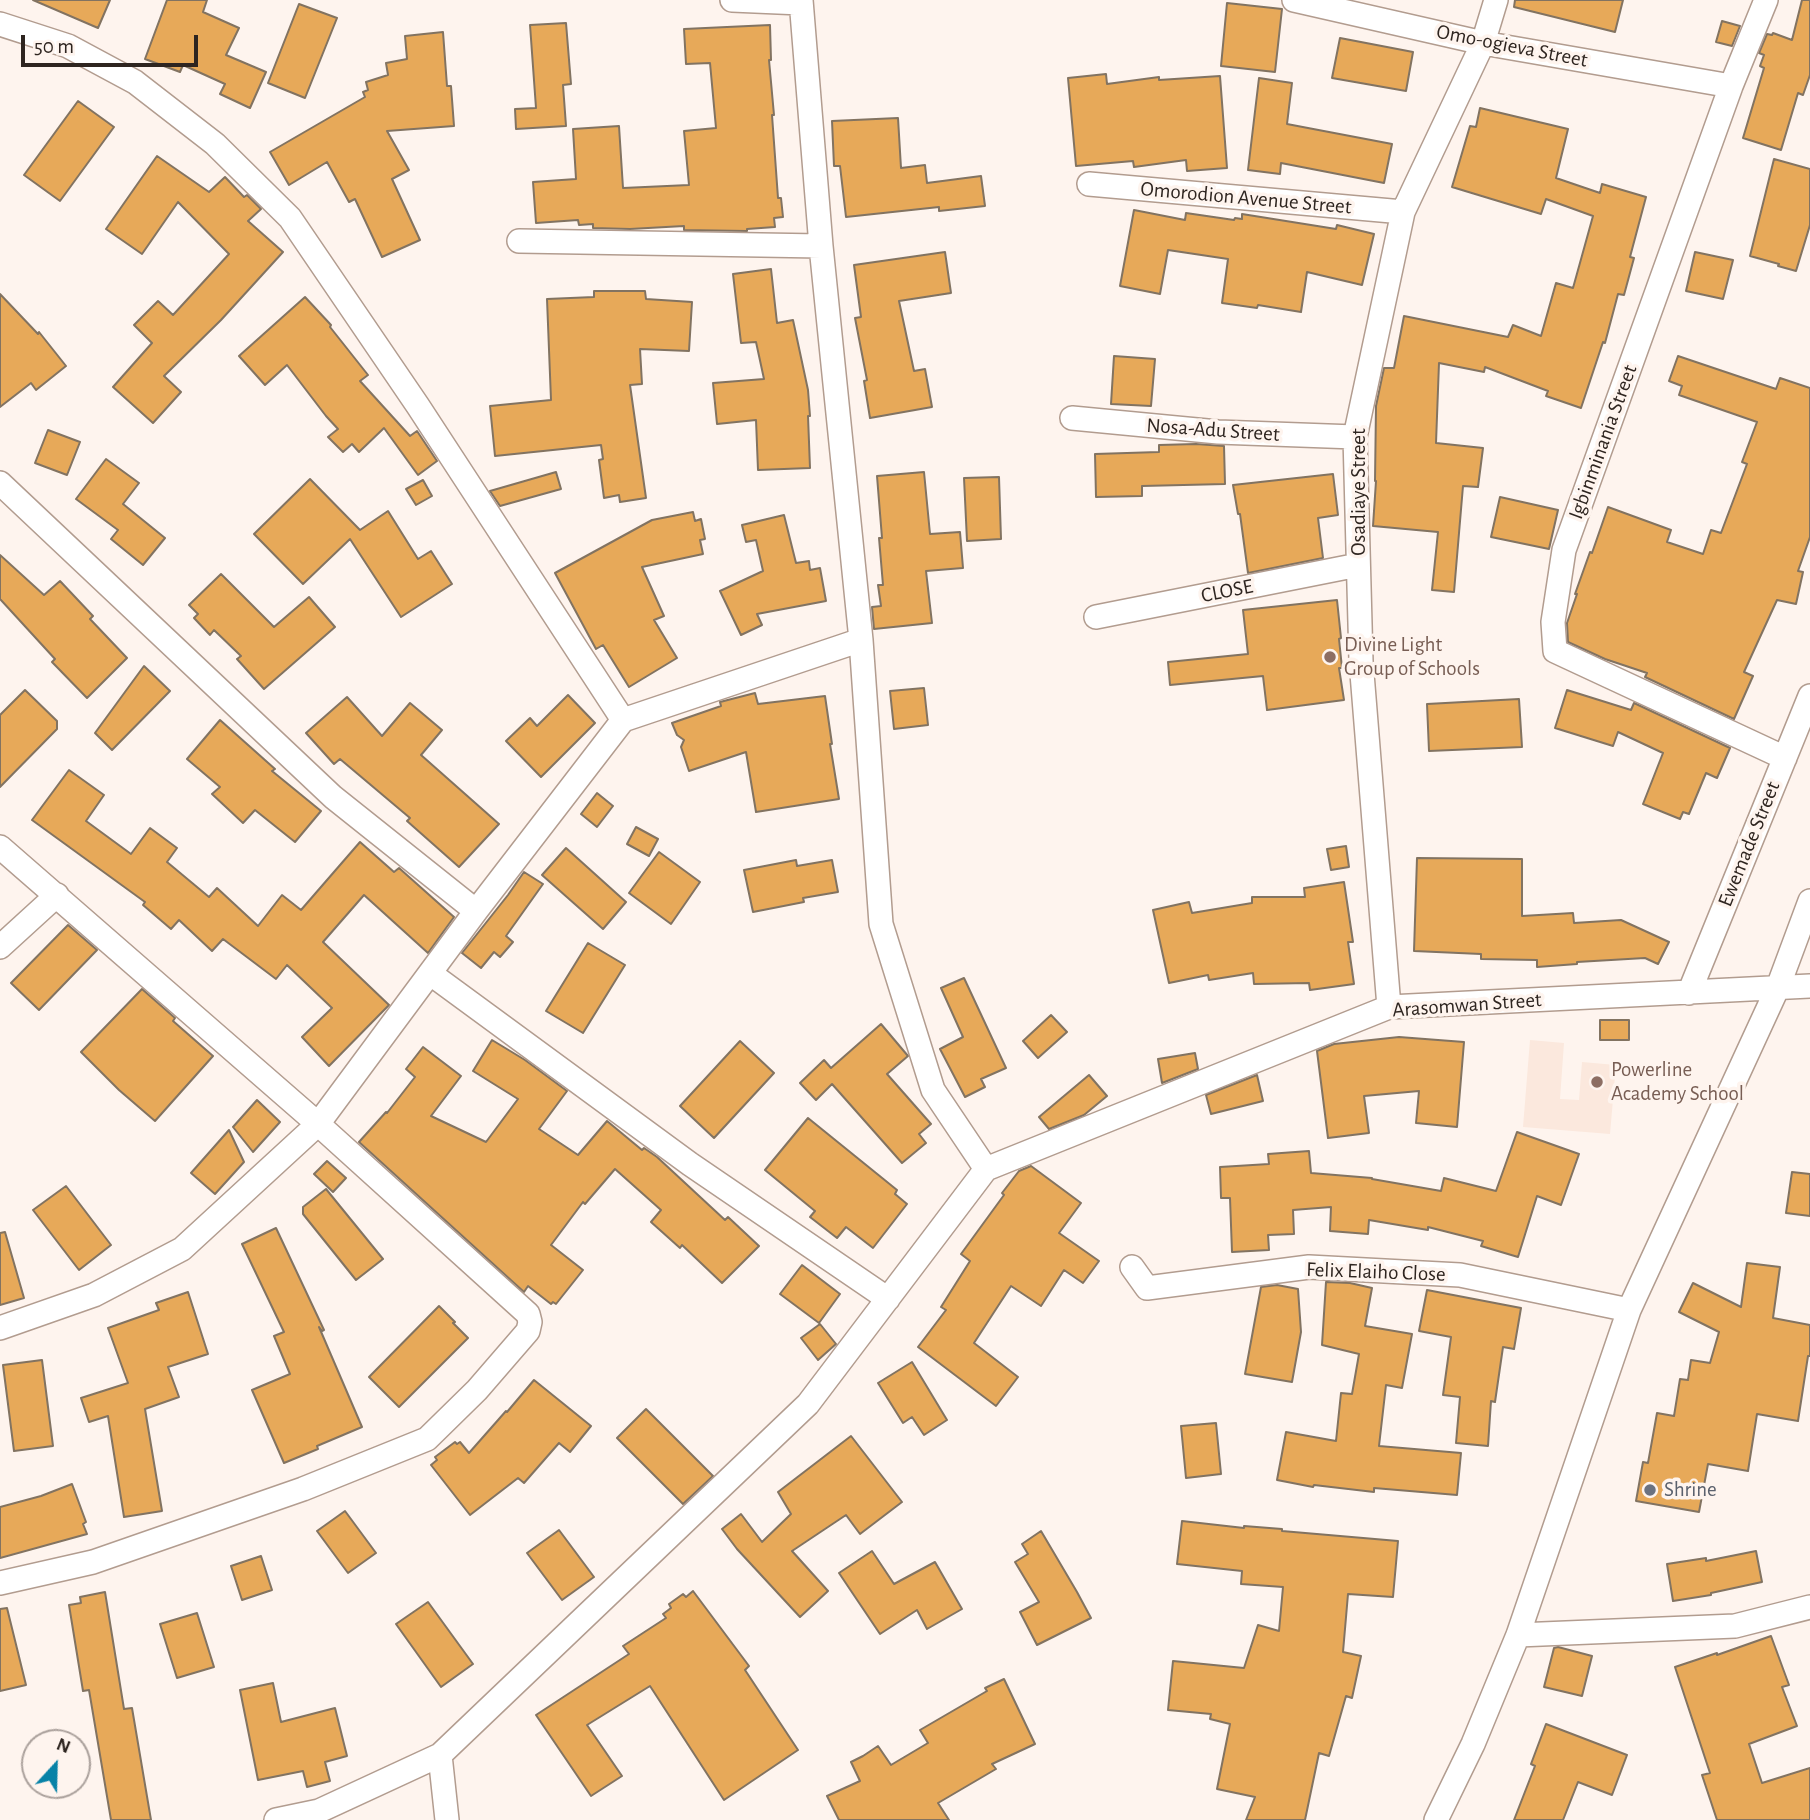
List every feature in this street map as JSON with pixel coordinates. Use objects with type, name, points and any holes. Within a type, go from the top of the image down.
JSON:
[{"type":"street","points":[[276,1820],[318,1811],[440,1755],[808,1404],[986,1169],[933,1090],[881,924],[861,640],[821,246],[801,1],[732,0]]},
{"type":"street","name":"Omo-ogieva Street","points":[[1294,0],[1483,43],[1731,86]]},
{"type":"street","name":"Osadiaye Street","points":[[1389,1007],[1361,661],[1355,437],[1403,212],[1483,43],[1496,0]]},
{"type":"street","name":"Igbinminania Street","points":[[1766,0],[1731,86],[1564,550],[1553,622],[1555,651],[1784,758]]},
{"type":"street","points":[[0,24],[68,46],[135,82],[215,144],[290,218],[418,406],[623,720]]},
{"type":"street","name":"Omorodion Avenue Street","points":[[1089,184],[1403,212]]},
{"type":"street","points":[[519,241],[821,246]]},
{"type":"street","name":"Nosa-Adu Street","points":[[1072,418],[1218,432],[1355,437]]},
{"type":"street","points":[[0,483],[333,797],[477,911]]},
{"type":"street","name":"CLOSE","points":[[1096,617],[1358,565]]},
{"type":"street","points":[[0,1328],[94,1295],[181,1250],[318,1124],[623,720],[861,640]]},
{"type":"street","name":"Ewemade Street","points":[[1689,993],[1810,696]]},
{"type":"street","points":[[0,847],[318,1124],[528,1314],[530,1322],[528,1331],[477,1390],[427,1439],[303,1489],[93,1562],[0,1583]]},
{"type":"street","points":[[0,947],[57,895]]},
{"type":"street","points":[[1436,1820],[1473,1744],[1518,1634],[1629,1310],[1778,988],[1810,901]]},
{"type":"street","points":[[430,974],[690,1164],[888,1299]]},
{"type":"street","name":"Arasomwan Street","points":[[986,1169],[1389,1007],[1810,986]]},
{"type":"street","name":"Felix Elaiho Close","points":[[1132,1267],[1147,1288],[1309,1267],[1460,1275],[1629,1310]]},
{"type":"street","points":[[1518,1634],[1735,1626],[1810,1607]]},
{"type":"street","points":[[440,1755],[447,1820]]},
{"type":"shaded area","name":"Powerline Academy School","points":[[1530,1040],[1564,1043],[1560,1099],[1579,1100],[1582,1062],[1616,1065],[1610,1134],[1523,1127]]},
{"type":"building","points":[[33,0],[110,0],[98,28]]},
{"type":"building","points":[[167,0],[207,0],[203,12],[239,28],[226,55],[266,72],[250,108],[220,94],[225,84],[183,65],[180,72],[145,59]]},
{"type":"building","points":[[1515,0],[1623,0],[1615,32],[1514,7]]},
{"type":"building","points":[[1802,0],[1810,0],[1810,75],[1803,95],[1798,93],[1781,150],[1743,138],[1764,68],[1760,66],[1764,55],[1759,53],[1767,34],[1773,33],[1792,40]]},
{"type":"building","points":[[1227,3],[1282,9],[1275,72],[1221,66]]},
{"type":"building","points":[[299,4],[337,18],[305,98],[268,83]]},
{"type":"building","points":[[1722,21],[1740,26],[1732,46],[1716,42]]},
{"type":"building","points":[[566,23],[571,84],[563,85],[566,126],[516,129],[515,109],[536,108],[530,25]]},
{"type":"building","points":[[770,25],[772,115],[778,198],[781,198],[783,217],[774,218],[775,227],[747,231],[684,230],[684,226],[593,228],[593,224],[579,225],[578,220],[536,223],[533,182],[576,179],[573,129],[619,126],[623,188],[689,185],[684,131],[716,128],[710,63],[686,64],[684,29]]},
{"type":"building","points":[[443,32],[447,86],[451,86],[454,126],[387,131],[409,170],[392,179],[420,240],[382,257],[355,199],[349,202],[327,162],[289,185],[270,152],[365,97],[363,92],[368,90],[366,82],[388,75],[386,63],[407,59],[405,36]]},
{"type":"building","points":[[1340,38],[1413,52],[1406,91],[1332,78]]},
{"type":"building","points":[[1106,74],[1107,84],[1159,77],[1159,80],[1220,76],[1227,168],[1187,171],[1186,160],[1134,167],[1133,161],[1076,166],[1068,78]]},
{"type":"building","points":[[1259,78],[1292,83],[1287,124],[1392,144],[1384,183],[1281,163],[1280,174],[1248,170]]},
{"type":"building","points":[[78,101],[114,127],[60,201],[24,175]]},
{"type":"building","points":[[1480,108],[1568,129],[1556,178],[1600,193],[1602,184],[1646,197],[1630,257],[1634,258],[1624,295],[1618,294],[1605,343],[1603,342],[1581,408],[1546,396],[1548,391],[1485,367],[1484,372],[1439,363],[1436,443],[1483,448],[1478,487],[1463,486],[1454,592],[1432,590],[1438,532],[1373,526],[1376,406],[1384,368],[1394,368],[1404,316],[1508,337],[1513,325],[1541,336],[1556,283],[1573,288],[1593,216],[1546,199],[1541,214],[1452,187],[1470,126],[1476,127]]},
{"type":"building","points":[[898,118],[901,168],[925,165],[927,183],[981,176],[985,206],[939,211],[939,207],[846,217],[840,166],[834,166],[832,121]]},
{"type":"building","points":[[157,156],[209,192],[225,177],[244,197],[247,195],[261,209],[248,221],[283,252],[221,320],[164,376],[181,392],[153,423],[113,387],[152,343],[134,325],[158,301],[173,315],[229,254],[178,202],[142,254],[106,229]]},
{"type":"building","points":[[1774,159],[1810,169],[1810,225],[1796,271],[1750,256]]},
{"type":"building","points":[[1134,210],[1185,220],[1186,213],[1234,220],[1242,219],[1242,214],[1336,229],[1337,225],[1374,234],[1362,285],[1307,272],[1301,312],[1258,305],[1257,308],[1222,303],[1228,259],[1168,250],[1160,294],[1120,286]]},
{"type":"building","points":[[945,252],[951,293],[899,301],[914,371],[925,369],[932,407],[870,418],[864,381],[867,380],[855,318],[861,317],[854,265]]},
{"type":"building","points":[[1695,252],[1733,260],[1723,299],[1686,291]]},
{"type":"building","points":[[771,269],[777,323],[793,320],[808,390],[810,468],[758,470],[756,420],[717,424],[713,383],[764,379],[756,342],[741,343],[733,274]]},
{"type":"building","points":[[594,291],[645,291],[646,299],[692,302],[689,351],[640,349],[642,384],[630,385],[646,498],[620,502],[619,495],[604,498],[599,460],[603,459],[601,445],[495,456],[490,406],[551,400],[547,299],[594,297]]},
{"type":"building","points":[[0,294],[38,334],[39,332],[66,366],[36,390],[31,383],[0,407]]},
{"type":"building","points":[[305,297],[331,325],[368,375],[360,381],[410,436],[417,431],[437,461],[418,475],[384,428],[359,452],[352,444],[343,452],[328,437],[338,429],[287,365],[265,385],[239,356]]},
{"type":"building","points":[[1114,356],[1155,359],[1151,406],[1111,404]]},
{"type":"building","points":[[1678,356],[1776,389],[1780,378],[1810,388],[1810,537],[1798,571],[1803,572],[1796,604],[1777,600],[1744,672],[1753,676],[1734,719],[1645,677],[1647,673],[1605,659],[1568,642],[1567,623],[1575,594],[1608,507],[1671,530],[1667,542],[1703,554],[1711,530],[1721,533],[1747,464],[1742,462],[1757,422],[1679,395],[1682,386],[1669,381]]},
{"type":"building","points":[[48,430],[80,442],[67,475],[35,463]]},
{"type":"building","points":[[1159,445],[1224,446],[1225,484],[1142,486],[1142,496],[1096,497],[1095,454],[1159,452]]},
{"type":"building","points":[[106,459],[139,483],[123,504],[165,538],[143,565],[111,539],[118,530],[76,499]]},
{"type":"building","points":[[556,472],[561,489],[500,506],[490,491]]},
{"type":"building","points":[[924,472],[930,534],[960,532],[963,568],[926,571],[932,623],[874,629],[872,607],[881,606],[878,585],[883,585],[877,476]]},
{"type":"building","points":[[1333,474],[1338,515],[1318,518],[1323,558],[1248,573],[1233,485]]},
{"type":"building","points":[[999,477],[1001,539],[967,541],[964,478]]},
{"type":"building","points":[[310,479],[360,530],[388,511],[418,559],[431,551],[452,584],[401,617],[350,539],[303,584],[254,534]]},
{"type":"building","points":[[423,480],[432,496],[416,505],[406,489]]},
{"type":"building","points":[[1500,497],[1558,510],[1549,549],[1491,537]]},
{"type":"building","points":[[693,512],[695,521],[701,519],[705,539],[700,540],[703,554],[642,567],[664,616],[654,620],[677,658],[629,687],[603,645],[596,649],[555,573],[652,520]]},
{"type":"building","points":[[784,515],[796,563],[809,561],[810,570],[820,568],[826,601],[757,614],[762,625],[741,635],[720,591],[763,571],[756,540],[746,542],[742,525]]},
{"type":"building","points":[[0,555],[44,595],[60,581],[93,616],[90,619],[127,658],[87,698],[52,662],[55,659],[0,599]]},
{"type":"building","points":[[221,574],[274,627],[309,597],[335,627],[264,689],[237,659],[241,656],[214,630],[210,635],[194,618],[198,614],[189,605]]},
{"type":"building","points":[[1337,600],[1342,668],[1339,668],[1344,700],[1267,710],[1263,676],[1170,685],[1168,662],[1248,654],[1243,610]]},
{"type":"building","points":[[144,666],[170,691],[112,750],[95,733]]},
{"type":"building","points":[[924,688],[928,725],[894,729],[890,691]]},
{"type":"building","points":[[25,690],[57,721],[57,729],[0,787],[0,715]]},
{"type":"building","points":[[1567,690],[1631,710],[1634,703],[1730,748],[1717,778],[1706,773],[1689,814],[1683,812],[1680,819],[1643,804],[1663,753],[1618,732],[1613,746],[1555,728]]},
{"type":"building","points":[[755,693],[758,704],[825,696],[839,799],[756,812],[746,752],[689,771],[681,747],[684,740],[677,735],[672,723],[721,706],[720,702]]},
{"type":"building","points":[[568,695],[595,723],[541,777],[506,741],[530,718],[537,726]]},
{"type":"building","points":[[347,697],[382,736],[410,703],[442,730],[421,755],[499,824],[459,867],[407,821],[410,818],[340,759],[334,764],[306,733]]},
{"type":"building","points":[[1519,699],[1522,747],[1429,751],[1427,704]]},
{"type":"building","points":[[220,720],[275,769],[272,771],[321,811],[295,842],[255,810],[243,823],[212,794],[220,787],[187,759]]},
{"type":"building","points":[[69,770],[104,795],[86,821],[131,854],[150,828],[177,848],[167,862],[209,897],[217,888],[258,926],[282,895],[301,910],[360,842],[394,872],[399,868],[454,917],[428,953],[364,895],[323,942],[389,1005],[329,1066],[302,1037],[332,1008],[287,965],[276,979],[223,939],[212,951],[179,920],[171,929],[143,905],[145,902],[32,820]]},
{"type":"building","points":[[597,793],[613,806],[597,827],[581,814]]},
{"type":"building","points":[[636,827],[658,839],[649,856],[627,844]]},
{"type":"building","points":[[1346,846],[1349,867],[1331,870],[1327,849]]},
{"type":"building","points":[[566,848],[626,902],[603,929],[542,875]]},
{"type":"building","points":[[659,852],[700,882],[671,924],[629,893]]},
{"type":"building","points":[[1417,858],[1522,859],[1522,916],[1573,913],[1574,923],[1621,920],[1669,942],[1658,964],[1645,958],[1537,967],[1537,960],[1481,959],[1481,954],[1414,951]]},
{"type":"building","points":[[796,860],[797,866],[832,860],[838,892],[803,898],[804,902],[753,912],[744,870]]},
{"type":"building","points":[[524,872],[543,884],[506,936],[513,942],[500,957],[494,952],[481,968],[462,953]]},
{"type":"building","points":[[1344,882],[1353,942],[1348,942],[1354,984],[1310,990],[1309,983],[1254,984],[1253,973],[1209,980],[1208,975],[1169,983],[1153,910],[1189,902],[1192,913],[1252,903],[1252,897],[1305,897],[1304,888]]},
{"type":"building","points":[[68,925],[97,950],[39,1010],[11,983]]},
{"type":"building","points":[[588,943],[625,965],[583,1033],[546,1011]]},
{"type":"building","points":[[964,978],[1006,1068],[981,1079],[985,1087],[965,1097],[940,1049],[963,1037],[941,988]]},
{"type":"building","points":[[142,989],[213,1056],[155,1121],[81,1052]]},
{"type":"building","points":[[1051,1015],[1067,1032],[1038,1058],[1023,1041]]},
{"type":"building","points":[[1600,1020],[1629,1020],[1629,1040],[1600,1040]]},
{"type":"building","points":[[881,1024],[908,1056],[887,1074],[931,1124],[919,1134],[926,1143],[902,1163],[832,1084],[816,1100],[800,1083],[824,1060],[831,1068]]},
{"type":"building","points":[[1399,1037],[1464,1042],[1457,1127],[1416,1123],[1419,1091],[1364,1096],[1369,1133],[1328,1138],[1317,1051],[1334,1044]]},
{"type":"building","points":[[492,1040],[567,1091],[539,1129],[578,1155],[607,1121],[642,1150],[644,1148],[657,1157],[725,1220],[728,1217],[759,1246],[722,1283],[682,1245],[680,1248],[651,1222],[661,1210],[615,1169],[585,1204],[583,1202],[551,1245],[583,1270],[556,1304],[551,1304],[528,1286],[524,1292],[359,1142],[387,1113],[415,1077],[406,1069],[423,1047],[461,1076],[431,1116],[486,1142],[518,1099],[473,1071]]},
{"type":"building","points":[[740,1041],[774,1073],[714,1138],[680,1106]]},
{"type":"building","points":[[1195,1053],[1198,1069],[1162,1083],[1158,1059]]},
{"type":"building","points":[[1089,1075],[1107,1096],[1084,1115],[1049,1129],[1039,1117]]},
{"type":"building","points":[[1257,1075],[1263,1101],[1211,1114],[1206,1095]]},
{"type":"building","points":[[257,1100],[280,1122],[253,1152],[233,1127]]},
{"type":"building","points":[[808,1118],[897,1190],[895,1194],[907,1204],[873,1248],[846,1227],[837,1238],[810,1217],[815,1211],[765,1170]]},
{"type":"building","points":[[229,1130],[244,1162],[215,1194],[191,1173]]},
{"type":"building","points":[[1517,1132],[1579,1154],[1561,1205],[1537,1196],[1518,1257],[1481,1246],[1483,1241],[1428,1227],[1428,1230],[1369,1220],[1368,1234],[1330,1231],[1331,1207],[1293,1210],[1294,1234],[1268,1235],[1269,1250],[1232,1252],[1230,1198],[1221,1198],[1220,1167],[1269,1164],[1268,1154],[1309,1151],[1311,1173],[1372,1178],[1441,1191],[1444,1178],[1496,1191]]},
{"type":"building","points":[[327,1161],[346,1178],[333,1192],[314,1174]]},
{"type":"building","points":[[1031,1166],[1081,1203],[1059,1233],[1099,1261],[1083,1283],[1064,1270],[1041,1306],[1011,1286],[974,1343],[1018,1377],[996,1406],[918,1347],[946,1310],[941,1307],[970,1261],[961,1254],[1019,1171]]},
{"type":"building","points":[[1792,1172],[1810,1174],[1810,1216],[1786,1213]]},
{"type":"building","points":[[66,1186],[111,1245],[79,1270],[33,1210]]},
{"type":"building","points":[[326,1189],[383,1259],[356,1280],[303,1214],[303,1207]]},
{"type":"building","points":[[276,1228],[324,1330],[319,1327],[362,1427],[284,1463],[252,1390],[290,1374],[274,1336],[284,1332],[242,1244]]},
{"type":"building","points":[[5,1232],[24,1298],[0,1305],[0,1233]]},
{"type":"building","points":[[1747,1263],[1780,1267],[1773,1318],[1810,1325],[1810,1356],[1798,1421],[1757,1414],[1748,1471],[1708,1464],[1699,1512],[1636,1501],[1643,1462],[1648,1463],[1657,1413],[1674,1416],[1680,1379],[1688,1380],[1691,1360],[1710,1363],[1719,1332],[1679,1312],[1693,1283],[1741,1307]]},
{"type":"building","points":[[802,1265],[840,1294],[819,1323],[780,1294]]},
{"type":"building","points":[[1326,1282],[1350,1283],[1372,1288],[1365,1326],[1412,1334],[1402,1388],[1386,1385],[1379,1446],[1461,1453],[1457,1495],[1374,1488],[1374,1492],[1313,1487],[1277,1480],[1286,1432],[1336,1441],[1341,1393],[1352,1394],[1359,1354],[1322,1345]]},
{"type":"building","points":[[1277,1285],[1298,1289],[1301,1332],[1292,1382],[1245,1374],[1261,1287]]},
{"type":"building","points":[[1427,1290],[1521,1308],[1514,1349],[1503,1347],[1495,1402],[1491,1401],[1488,1446],[1456,1443],[1460,1397],[1443,1395],[1451,1337],[1419,1331]]},
{"type":"building","points":[[188,1292],[208,1354],[168,1367],[179,1397],[145,1409],[162,1511],[124,1517],[108,1416],[89,1422],[81,1398],[128,1383],[108,1328],[159,1310],[156,1303]]},
{"type":"building","points":[[439,1306],[468,1338],[399,1407],[369,1377]]},
{"type":"building","points":[[820,1324],[836,1344],[818,1360],[801,1338]]},
{"type":"building","points":[[42,1360],[53,1446],[14,1451],[3,1365]]},
{"type":"building","points":[[912,1362],[947,1420],[924,1435],[912,1417],[903,1423],[878,1383]]},
{"type":"building","points":[[534,1380],[591,1426],[570,1452],[559,1443],[524,1483],[518,1478],[470,1515],[431,1465],[437,1460],[435,1457],[455,1442],[460,1442],[469,1453]]},
{"type":"building","points":[[646,1409],[713,1476],[683,1504],[617,1438]]},
{"type":"building","points":[[1216,1423],[1221,1474],[1186,1478],[1181,1426]]},
{"type":"building","points":[[851,1436],[902,1502],[860,1534],[846,1515],[792,1551],[828,1591],[800,1617],[722,1529],[741,1514],[762,1542],[791,1514],[778,1492]]},
{"type":"building","points":[[72,1484],[86,1522],[83,1524],[87,1534],[0,1558],[0,1507]]},
{"type":"building","points":[[345,1511],[376,1553],[348,1573],[317,1531]]},
{"type":"building","points":[[1182,1521],[1398,1541],[1393,1597],[1348,1594],[1343,1652],[1361,1656],[1352,1698],[1346,1696],[1329,1756],[1319,1753],[1305,1820],[1246,1820],[1255,1797],[1217,1789],[1230,1724],[1210,1719],[1211,1714],[1168,1710],[1173,1661],[1244,1668],[1258,1625],[1279,1631],[1283,1587],[1241,1584],[1242,1571],[1177,1564]]},
{"type":"building","points":[[559,1530],[594,1577],[562,1600],[527,1553]]},
{"type":"building","points":[[1041,1531],[1091,1618],[1037,1645],[1020,1612],[1039,1602],[1015,1562],[1028,1554],[1022,1544]]},
{"type":"building","points":[[872,1551],[894,1584],[935,1562],[962,1609],[927,1629],[917,1610],[880,1634],[839,1573]]},
{"type":"building","points":[[1756,1551],[1762,1582],[1673,1601],[1667,1564],[1706,1558],[1706,1561]]},
{"type":"building","points":[[261,1556],[272,1590],[242,1600],[231,1566]]},
{"type":"building","points":[[693,1591],[749,1666],[745,1670],[798,1750],[724,1800],[650,1686],[587,1725],[622,1776],[591,1796],[536,1715],[629,1654],[623,1646],[666,1618],[663,1614],[671,1608],[669,1604],[683,1594],[686,1597]]},
{"type":"building","points":[[105,1592],[124,1709],[132,1708],[151,1820],[111,1820],[89,1690],[83,1691],[69,1605],[81,1603],[80,1597]]},
{"type":"building","points":[[428,1602],[473,1664],[441,1687],[396,1624]]},
{"type":"building","points":[[7,1608],[26,1685],[0,1691],[0,1609]]},
{"type":"building","points":[[197,1613],[214,1667],[177,1678],[160,1624]]},
{"type":"building","points":[[1771,1636],[1789,1685],[1782,1687],[1797,1726],[1749,1744],[1762,1783],[1810,1768],[1810,1820],[1717,1820],[1702,1775],[1710,1773],[1675,1667]]},
{"type":"building","points":[[1554,1648],[1592,1656],[1582,1696],[1544,1687]]},
{"type":"building","points":[[1004,1679],[1035,1744],[992,1764],[996,1769],[938,1803],[949,1820],[839,1820],[827,1796],[860,1781],[851,1762],[878,1746],[891,1765],[928,1743],[920,1730],[987,1691],[985,1688]]},
{"type":"building","points":[[273,1683],[281,1722],[335,1708],[347,1756],[325,1762],[330,1781],[307,1787],[303,1771],[258,1780],[240,1690]]},
{"type":"building","points":[[1546,1724],[1627,1755],[1612,1795],[1578,1782],[1563,1820],[1514,1820],[1535,1766],[1531,1764]]},
{"type":"place","name":"Divine Light Group of Schools","points":[[1330,657]]},
{"type":"place","name":"Powerline Academy School","points":[[1597,1082]]},
{"type":"place","name":"Shrine","points":[[1650,1490]]}]
